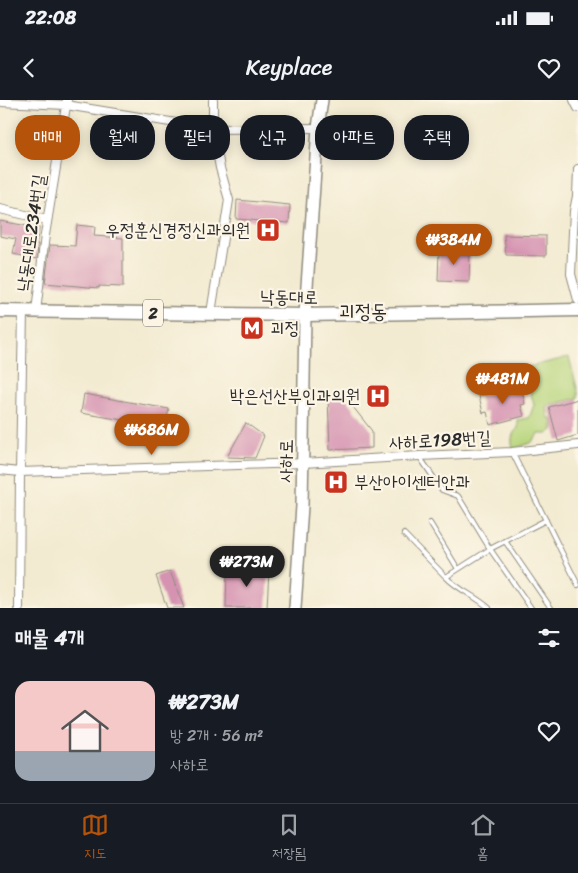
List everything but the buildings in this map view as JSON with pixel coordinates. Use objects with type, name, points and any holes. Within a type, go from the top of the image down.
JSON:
[{"type":"main road","name":"낙동대로","points":[[0,311],[305,315],[578,310]]},
{"type":"street","points":[[212,100],[212,115]]},
{"type":"street","name":"사하로","points":[[320,115],[322,100]]},
{"type":"street","points":[[574,100],[578,108]]},
{"type":"street","points":[[0,102],[66,103],[165,121]]},
{"type":"street","name":"낙동대로234번길","points":[[36,312],[47,220],[66,103]]},
{"type":"street","points":[[230,129],[315,128]]},
{"type":"street","points":[[211,313],[230,200],[218,160]]},
{"type":"street","name":"사하로","points":[[295,608],[302,506],[305,315],[316,160]]},
{"type":"street","points":[[578,169],[571,274],[578,300]]},
{"type":"street","points":[[0,209],[47,220]]},
{"type":"street","points":[[19,608],[23,312]]},
{"type":"street","name":"사하로198번길","points":[[0,470],[20,472],[303,463],[512,452],[578,445]]},
{"type":"lane","points":[[512,452],[578,585]]},
{"type":"lane","points":[[419,456],[442,490],[458,496],[490,549],[531,608]]},
{"type":"lane","points":[[446,577],[490,549],[546,520]]},
{"type":"lane","points":[[430,522],[458,569]]},
{"type":"lane","points":[[404,534],[453,584],[489,608]]},
{"type":"lane","points":[[505,542],[551,608]]},
{"type":"green space","points":[[569,357],[578,398],[547,406],[548,416],[553,422],[553,430],[547,434],[539,434],[531,443],[513,449],[512,437],[518,428],[518,420],[529,418],[534,405],[528,383],[506,387],[504,383],[483,388],[479,379]]},
{"type":"place","name":"우정훈신경정신과의원","points":[[268,230]]},
{"type":"place","name":"괴정","points":[[252,328]]},
{"type":"place","name":"박은선산부인과의원","points":[[378,396]]},
{"type":"place","name":"부산아이센터안과","points":[[336,482]]},
{"type":"district","name":"괴정동","points":[[363,311]]}]
